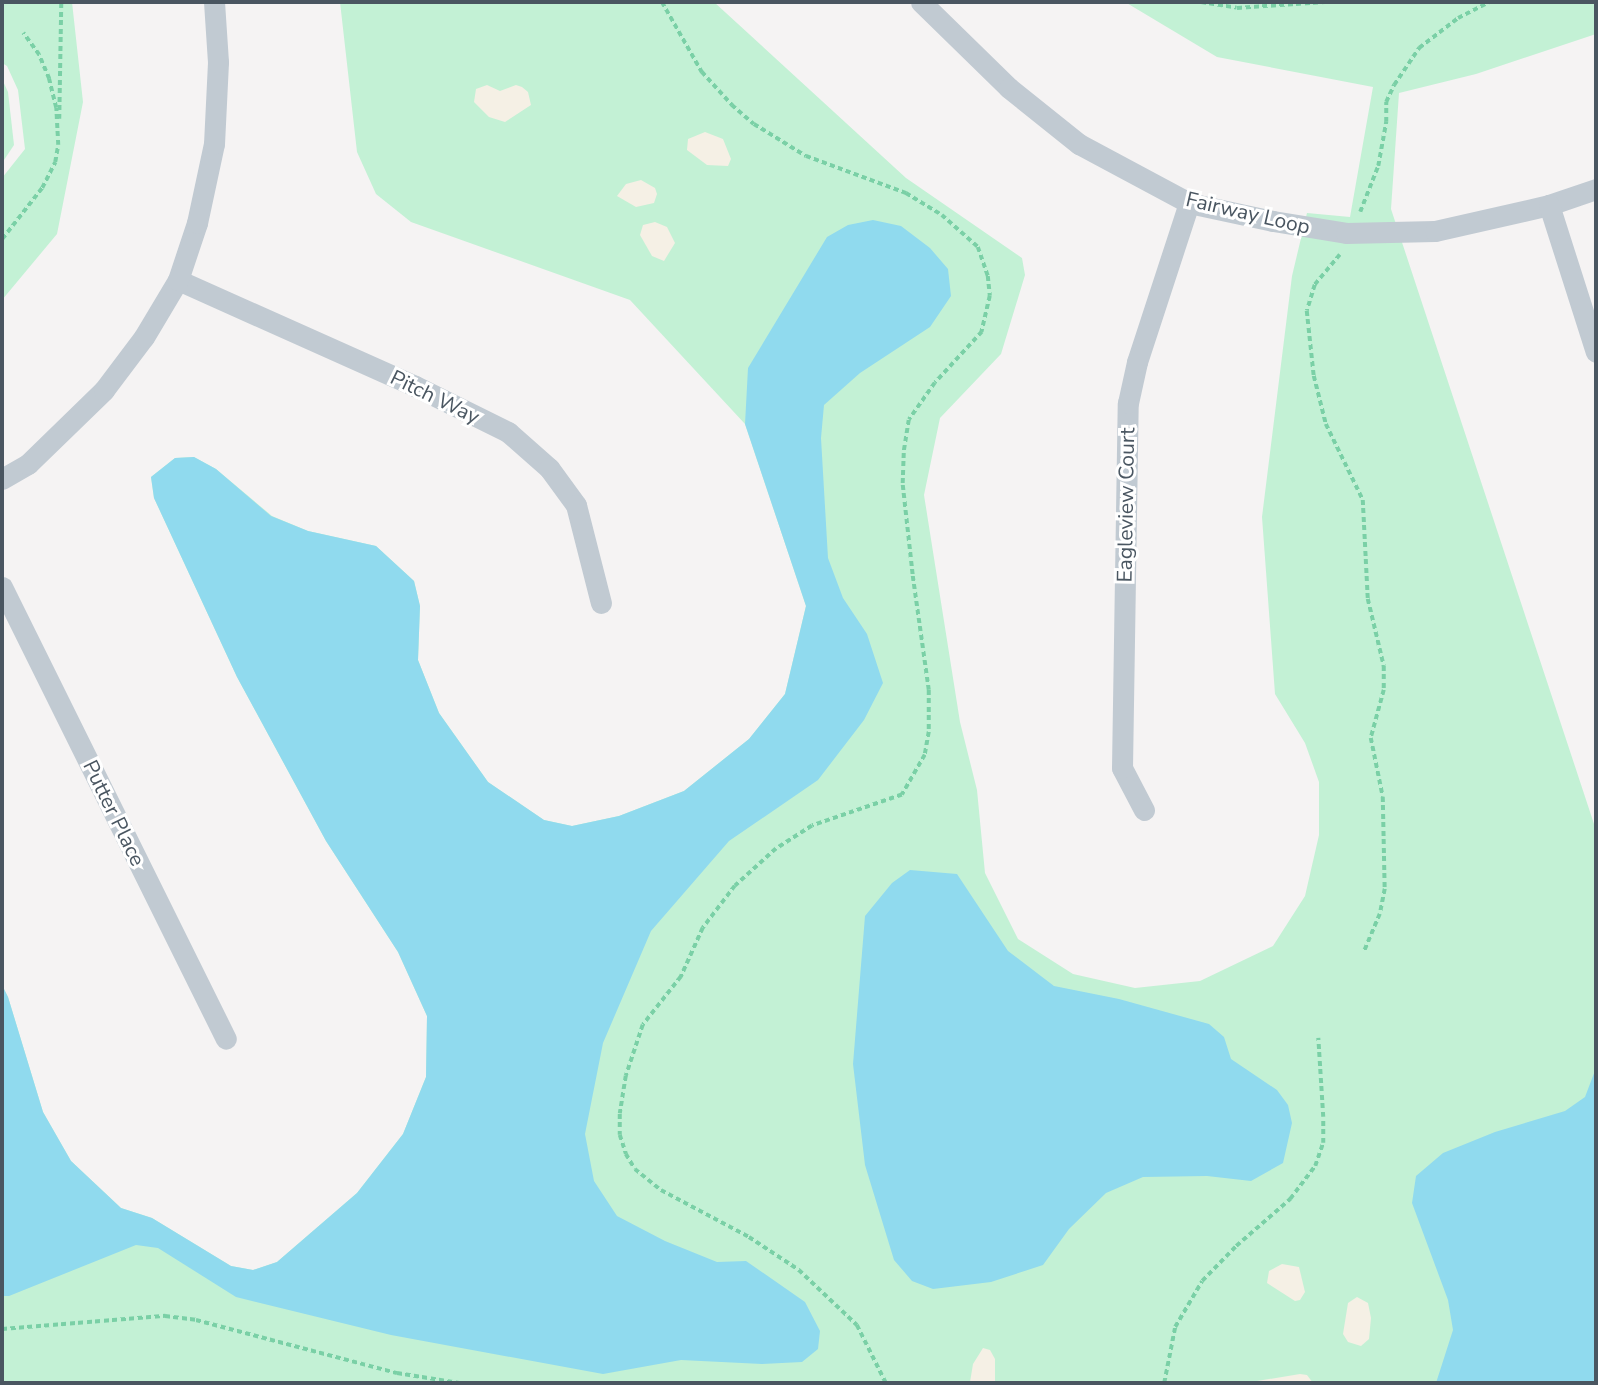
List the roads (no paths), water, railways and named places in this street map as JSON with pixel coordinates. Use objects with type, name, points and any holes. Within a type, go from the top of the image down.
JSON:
[{"type":"street","points":[[2,479],[28,464],[104,390],[144,337],[178,280],[197,223],[214,144],[218,62],[214,2]]},
{"type":"street","name":"Fairway Loop","points":[[921,2],[1009,88],[1079,144],[1189,203],[1273,222],[1346,233],[1435,231],[1549,205],[1596,189]]},
{"type":"street","name":"Eagleview Court","points":[[1144,810],[1122,768],[1128,403],[1137,362],[1189,203]]},
{"type":"street","points":[[1549,205],[1596,352]]},
{"type":"street","name":"Pitch Way","points":[[178,280],[415,386],[508,432],[549,468],[576,505],[601,603]]},
{"type":"street","name":"Putter Place","points":[[2,587],[226,1039]]},
{"type":"water","points":[[873,220],[901,226],[930,248],[948,269],[951,296],[930,327],[860,373],[824,405],[821,438],[828,558],[843,598],[867,634],[883,683],[864,720],[818,780],[729,841],[651,931],[603,1043],[585,1134],[594,1181],[617,1216],[665,1241],[717,1262],[746,1261],[805,1302],[820,1331],[818,1349],[802,1362],[762,1364],[681,1360],[603,1374],[391,1335],[236,1297],[158,1248],[136,1245],[9,1296],[2,1296],[2,985],[43,1112],[71,1161],[121,1208],[152,1218],[231,1266],[253,1270],[277,1262],[357,1193],[403,1134],[426,1077],[427,1016],[398,952],[326,841],[237,677],[154,498],[151,477],[175,458],[194,457],[216,469],[271,516],[308,531],[376,546],[414,581],[420,606],[418,660],[439,713],[488,782],[544,820],[572,826],[619,816],[684,791],[749,739],[785,694],[806,606],[745,424],[748,368],[827,237],[848,225]]},
{"type":"water","points":[[910,870],[957,874],[1008,951],[1054,986],[1119,999],[1209,1024],[1224,1037],[1231,1059],[1277,1090],[1288,1105],[1292,1123],[1283,1163],[1251,1181],[1207,1176],[1143,1177],[1106,1193],[1069,1229],[1043,1265],[991,1282],[933,1289],[912,1281],[894,1260],[865,1165],[853,1064],[865,916],[892,883]]},
{"type":"water","points":[[1596,1068],[1596,1383],[1436,1383],[1453,1330],[1448,1300],[1412,1203],[1416,1176],[1443,1153],[1495,1132],[1565,1111],[1585,1097]]}]
